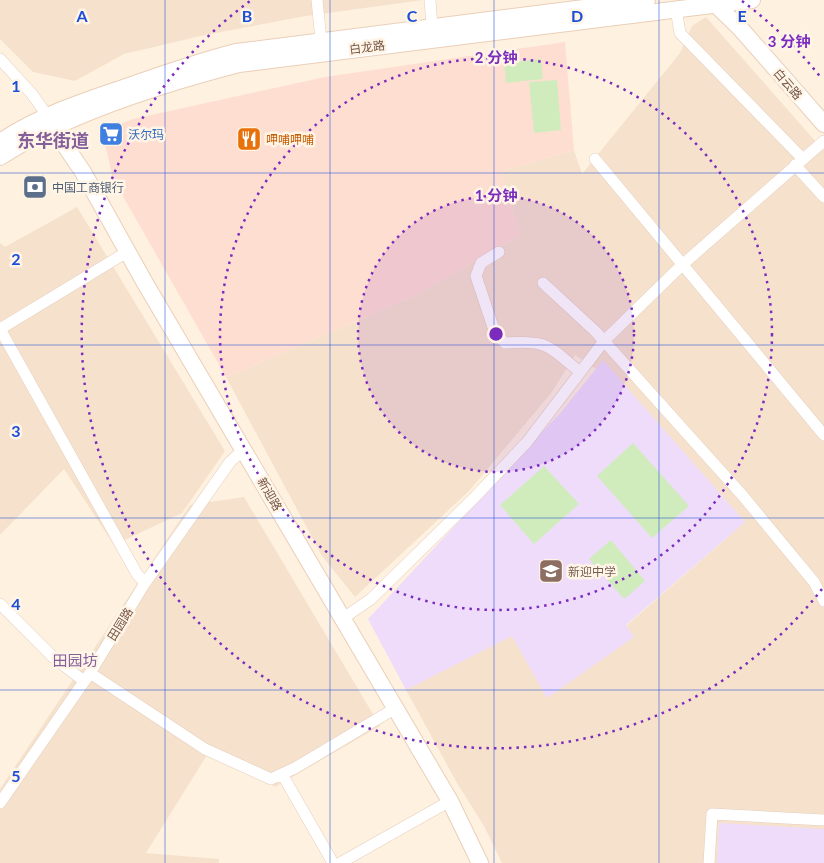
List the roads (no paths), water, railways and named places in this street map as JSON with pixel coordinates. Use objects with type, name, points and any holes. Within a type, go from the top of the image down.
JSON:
[{"type":"main road","name":"白龙路","points":[[0,142],[195,62],[236,52],[647,0]]},
{"type":"main road","name":"白龙路","points":[[0,158],[51,122],[239,64],[676,9],[713,2],[752,0]]},
{"type":"main road","name":"白云路","points":[[713,2],[824,124]]},
{"type":"main road","name":"新迎路","points":[[51,122],[83,172],[127,252],[244,449],[394,709],[450,801],[480,863]]},
{"type":"street","points":[[317,0],[321,40]]},
{"type":"street","points":[[430,0],[432,26]]},
{"type":"street","points":[[676,9],[680,33],[799,162],[824,197]]},
{"type":"street","points":[[0,59],[32,94],[51,122]]},
{"type":"street","points":[[342,618],[371,599],[474,498],[527,442],[565,395],[604,341],[682,265],[824,141]]},
{"type":"street","points":[[595,159],[824,434]]},
{"type":"street","points":[[127,252],[0,329],[137,574],[145,583]]},
{"type":"street","points":[[499,252],[480,263],[476,276],[495,332],[505,343],[533,341],[547,345],[580,372]]},
{"type":"street","points":[[543,283],[604,341],[743,496],[814,582],[824,601]]},
{"type":"street","name":"田园路","points":[[0,803],[87,677],[145,583],[230,462],[244,449]]},
{"type":"street","points":[[0,604],[54,658],[205,749],[271,779],[394,709]]},
{"type":"street","points":[[282,774],[333,863]]},
{"type":"street","points":[[340,863],[450,801]]},
{"type":"street","points":[[709,863],[712,814],[824,820]]},
{"type":"place","name":"沃尔玛","points":[[111,134]]},
{"type":"place","name":"呷哺呷哺","points":[[249,139]]},
{"type":"place","name":"中国工商银行","points":[[35,187]]},
{"type":"place","name":"新迎中学","points":[[551,571]]},
{"type":"district","name":"东华街道","points":[[53,140]]},
{"type":"district","name":"田园坊","points":[[75,660]]}]
